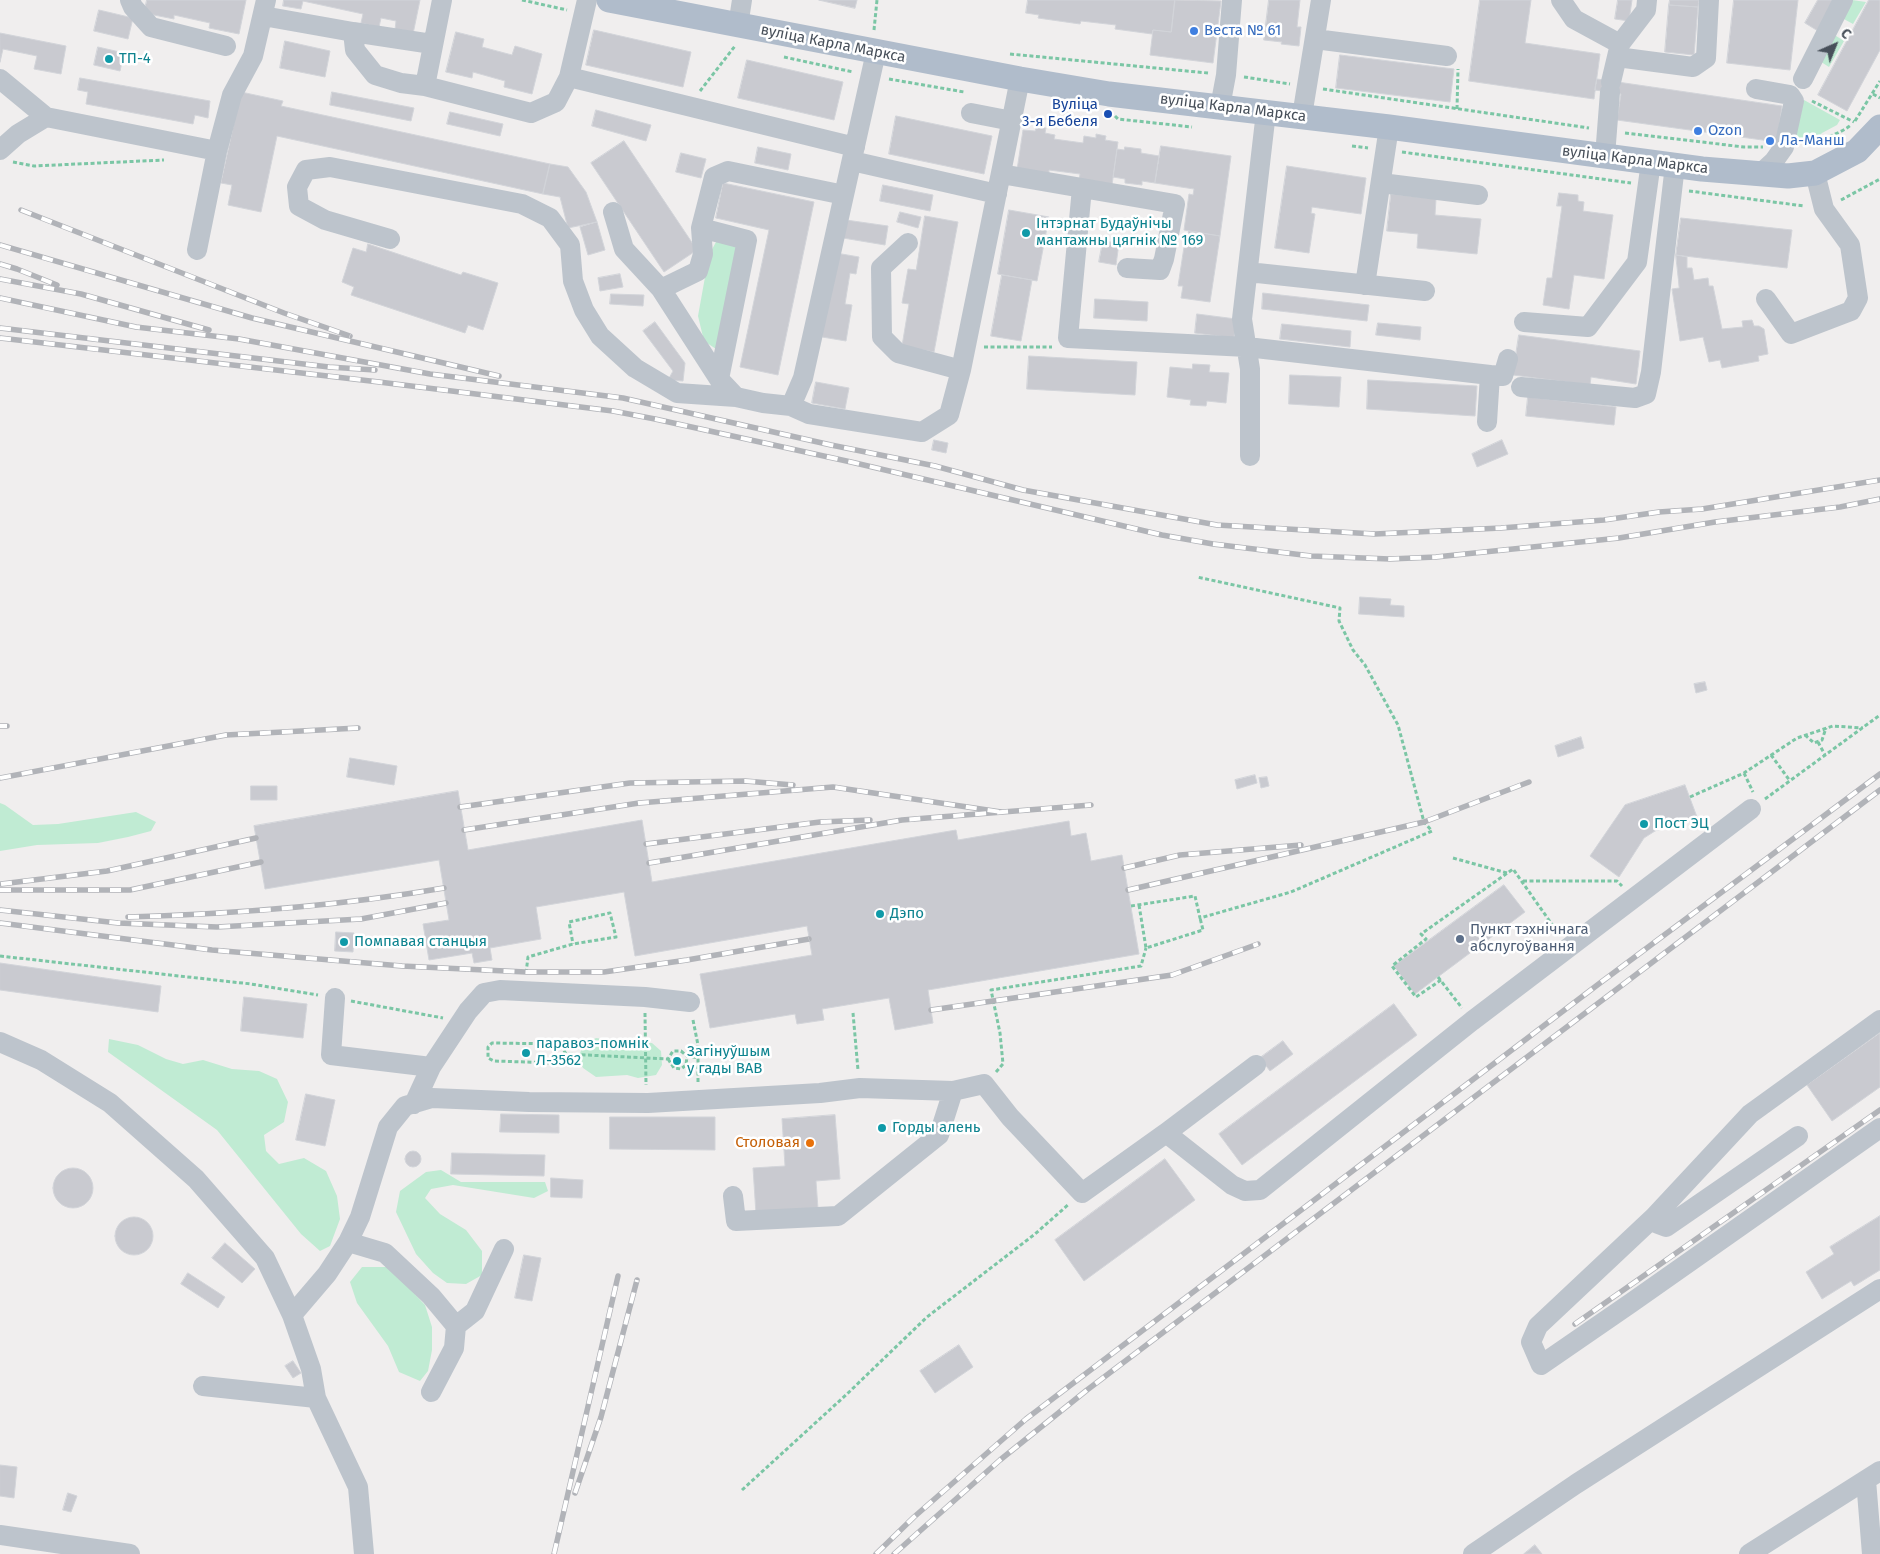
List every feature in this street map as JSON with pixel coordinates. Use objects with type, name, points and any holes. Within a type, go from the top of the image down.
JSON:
[{"type":"main road","name":"вуліца Карла Маркса","points":[[609,0],[736,36],[875,44],[1020,79],[1109,94],[1302,116],[1605,156],[1760,174],[1788,176],[1812,173],[1857,151],[1880,127]]},
{"type":"street","points":[[130,0],[133,7],[151,27],[226,46]]},
{"type":"street","points":[[425,86],[442,0]]},
{"type":"street","points":[[353,32],[355,50],[375,75],[401,83],[425,86],[531,113],[556,102],[569,77],[587,0]]},
{"type":"street","points":[[736,36],[742,0]]},
{"type":"street","points":[[1220,107],[1226,75],[1232,0]]},
{"type":"street","points":[[1302,116],[1321,0]]},
{"type":"street","points":[[1561,0],[1574,19],[1619,51],[1693,67],[1706,58],[1709,0]]},
{"type":"street","points":[[1605,156],[1611,87],[1619,51],[1646,10],[1647,0]]},
{"type":"street","points":[[1803,79],[1843,0]]},
{"type":"street","points":[[197,250],[208,149],[232,95],[253,56],[265,8],[353,32],[432,44]]},
{"type":"street","points":[[1314,39],[1447,56]]},
{"type":"street","points":[[791,406],[803,378],[853,154],[875,44]]},
{"type":"street","points":[[569,77],[688,106],[997,194]]},
{"type":"street","points":[[0,79],[46,117],[208,149]]},
{"type":"street","points":[[390,239],[325,220],[300,206],[297,187],[306,170],[330,166],[522,204],[550,218],[570,245],[573,282],[584,310],[600,336],[635,368],[677,393],[736,397],[763,403],[791,406],[809,414],[922,432],[949,415],[966,347],[1020,79]]},
{"type":"street","points":[[1756,89],[1790,95],[1794,101],[1784,147],[1774,161],[1760,174]]},
{"type":"street","points":[[1250,456],[1250,369],[1242,319],[1266,112]]},
{"type":"street","points":[[971,113],[1012,121]]},
{"type":"street","points":[[4,156],[18,134],[46,117]]},
{"type":"street","points":[[1366,285],[1389,127]]},
{"type":"street","points":[[1766,299],[1791,334],[1851,310],[1858,298],[1850,245],[1824,209],[1812,173],[1792,161],[1784,147]]},
{"type":"street","points":[[1524,322],[1588,327],[1637,262],[1663,163]]},
{"type":"street","points":[[1521,387],[1635,398],[1646,394],[1651,372],[1663,163]]},
{"type":"street","points":[[661,289],[698,271],[703,254],[701,228],[714,177],[728,171],[844,195]]},
{"type":"street","points":[[1001,174],[1175,204],[1164,260],[1160,270],[1127,268]]},
{"type":"street","points":[[1381,183],[1478,195]]},
{"type":"street","points":[[1082,188],[1068,338],[1247,347],[1503,376],[1508,359]]},
{"type":"street","points":[[612,212],[624,249],[661,289],[720,379],[736,397]]},
{"type":"street","points":[[701,228],[747,240],[720,379]]},
{"type":"street","points":[[908,243],[881,268],[882,337],[898,353],[961,370]]},
{"type":"street","points":[[1248,272],[1425,291]]},
{"type":"street","points":[[1487,422],[1490,375]]},
{"type":"street","points":[[1166,1133],[1232,1185],[1245,1191],[1260,1190],[1472,1021],[1755,806]]},
{"type":"street","points":[[414,1104],[430,1067],[461,1021],[484,994],[500,990],[645,997],[690,1002]]},
{"type":"street","points":[[335,998],[331,1055],[430,1067]]},
{"type":"street","points":[[1880,1020],[1750,1114],[1654,1217],[1538,1326],[1531,1342],[1541,1365],[1880,1128]]},
{"type":"street","points":[[0,1042],[41,1060],[110,1103],[196,1179],[265,1258],[292,1314],[311,1370],[316,1398],[358,1487],[364,1554]]},
{"type":"street","points":[[292,1314],[327,1274],[348,1242],[360,1217],[388,1127],[405,1106],[432,1098],[648,1103],[820,1093],[860,1088],[953,1091],[984,1084],[1010,1117],[1082,1193],[1256,1065]]},
{"type":"street","points":[[733,1196],[736,1221],[838,1216],[939,1135],[953,1091]]},
{"type":"street","points":[[1654,1217],[1658,1224],[1666,1227],[1798,1136]]},
{"type":"street","points":[[348,1242],[385,1253],[431,1296],[456,1326],[454,1348],[431,1392]]},
{"type":"street","points":[[456,1326],[476,1311],[504,1248]]},
{"type":"street","points":[[1474,1554],[1576,1484],[1880,1288]]},
{"type":"street","points":[[203,1386],[316,1398]]},
{"type":"street","points":[[1749,1554],[1780,1544],[1873,1476]]},
{"type":"street","points":[[1872,1554],[1873,1476]]},
{"type":"street","points":[[0,1535],[130,1554]]},
{"type":"path","points":[[875,44],[877,0]]},
{"type":"path","points":[[688,106],[736,36]]},
{"type":"path","points":[[1447,56],[1458,67],[1457,109]]},
{"type":"path","points":[[1873,94],[1880,98]]},
{"type":"path","points":[[1808,99],[1854,122]]},
{"type":"path","points":[[4,156],[34,166],[172,160],[208,149]]},
{"type":"path","points":[[966,347],[1066,347],[1068,338]]},
{"type":"path","points":[[1197,577],[1340,608],[1340,621],[1353,650],[1365,665],[1398,725],[1424,822],[1432,831],[1291,892],[1200,918]]},
{"type":"path","points":[[1744,773],[1755,806],[1880,715]]},
{"type":"path","points":[[1690,798],[1744,773],[1797,738],[1833,726],[1863,728]]},
{"type":"path","points":[[1806,735],[1814,743],[1818,742],[1822,740],[1826,728]]},
{"type":"path","points":[[1818,742],[1825,755]]},
{"type":"path","points":[[1771,755],[1790,780]]},
{"type":"path","points":[[1453,858],[1508,873]]},
{"type":"path","points":[[1441,980],[1416,997],[1392,966],[1426,939],[1422,934],[1514,869],[1568,948]]},
{"type":"path","points":[[1523,882],[1617,881],[1634,898]]},
{"type":"path","points":[[1131,906],[1195,896],[1203,930],[1146,948]]},
{"type":"path","points":[[984,1084],[1004,1064],[991,990],[1141,966],[1146,948],[1139,905]]},
{"type":"path","points":[[526,992],[528,957],[573,944],[616,937],[610,913],[569,922],[573,944]]},
{"type":"path","points":[[0,956],[251,984],[461,1021]]},
{"type":"path","points":[[1438,976],[1472,1021]]},
{"type":"path","points":[[645,997],[648,1103]]},
{"type":"path","points":[[690,1002],[699,1058],[700,1100]]},
{"type":"path","points":[[853,1013],[860,1088]]},
{"type":"path","points":[[492,1044],[560,1044],[566,1054],[558,1063],[494,1061],[488,1058],[488,1047],[492,1044]]},
{"type":"path","points":[[668,1059],[673,1051],[680,1051],[687,1056],[699,1058]]},
{"type":"path","points":[[566,1054],[668,1059]]},
{"type":"path","points":[[668,1059],[674,1068],[681,1069],[686,1065],[687,1056]]},
{"type":"path","points":[[742,1490],[847,1394],[927,1317],[1035,1234],[1082,1193]]},
{"type":"green space","points":[[1852,0],[1866,2],[1853,24],[1842,18]]},
{"type":"green space","points":[[1833,34],[1844,41],[1829,67],[1818,60]]},
{"type":"green space","points":[[1804,100],[1840,120],[1837,125],[1810,142],[1793,141],[1798,118]]},
{"type":"green space","points":[[730,239],[739,247],[716,349],[704,341],[698,316],[709,255],[716,242]]},
{"type":"green space","points":[[0,803],[33,825],[58,824],[136,812],[156,822],[151,831],[98,843],[37,845],[0,851]]},
{"type":"green space","points":[[596,1038],[652,1043],[661,1051],[662,1065],[656,1075],[638,1078],[627,1075],[596,1077],[583,1068],[578,1059],[583,1045]]},
{"type":"green space","points":[[109,1039],[138,1045],[166,1059],[183,1064],[203,1060],[232,1069],[259,1071],[277,1079],[288,1102],[284,1122],[264,1135],[266,1151],[279,1164],[304,1158],[326,1171],[337,1196],[340,1219],[330,1246],[320,1251],[301,1234],[217,1130],[108,1052]]},
{"type":"green space","points":[[441,1170],[461,1182],[545,1182],[548,1191],[534,1198],[453,1185],[431,1189],[425,1198],[440,1214],[466,1230],[482,1251],[482,1275],[466,1284],[447,1283],[433,1273],[416,1254],[396,1212],[400,1191],[426,1172]]},
{"type":"green space","points":[[362,1267],[389,1267],[425,1305],[432,1327],[432,1350],[428,1371],[420,1381],[399,1372],[388,1346],[357,1303],[350,1282]]},
{"type":"building","points":[[147,0],[246,0],[239,34],[209,28],[210,23],[174,15],[174,19],[144,13]]},
{"type":"building","points":[[284,0],[420,0],[413,34],[395,30],[396,21],[381,18],[379,27],[361,23],[363,14],[303,1],[301,9],[283,6]]},
{"type":"building","points":[[819,0],[857,0],[855,8]]},
{"type":"building","points":[[1028,0],[1175,0],[1171,32],[1153,30],[1152,34],[1115,29],[1116,25],[1081,21],[1080,24],[1038,18],[1039,15],[1026,13]]},
{"type":"building","name":"Веста № 61","points":[[1175,0],[1221,1],[1213,63],[1150,55],[1153,30],[1171,32]]},
{"type":"building","points":[[1269,0],[1300,0],[1297,27],[1301,27],[1299,46],[1264,40]]},
{"type":"building","points":[[1480,0],[1531,0],[1525,43],[1600,54],[1594,99],[1469,81]]},
{"type":"building","points":[[1618,0],[1632,0],[1629,21],[1615,19]]},
{"type":"building","points":[[1670,0],[1699,0],[1698,7],[1669,5]]},
{"type":"building","points":[[1734,0],[1798,0],[1790,70],[1727,63]]},
{"type":"building","points":[[1818,0],[1835,0],[1818,31],[1805,23]]},
{"type":"building","points":[[1869,0],[1880,0],[1880,50],[1847,111],[1818,95]]},
{"type":"building","points":[[1669,5],[1698,7],[1694,55],[1665,52]]},
{"type":"building","points":[[99,10],[133,18],[128,39],[94,31]]},
{"type":"building","points":[[594,30],[691,52],[683,87],[586,65]]},
{"type":"building","points":[[456,32],[484,39],[482,47],[512,55],[515,46],[542,54],[532,94],[504,87],[505,81],[473,72],[472,78],[446,72]]},
{"type":"building","points":[[0,33],[66,46],[61,74],[34,69],[37,56],[3,49],[0,62]]},
{"type":"building","points":[[285,41],[330,51],[325,77],[280,68]]},
{"type":"building","name":"ТП-4","points":[[98,47],[124,53],[120,71],[94,65]]},
{"type":"building","points":[[1340,55],[1454,69],[1450,102],[1336,88]]},
{"type":"building","points":[[747,60],[843,82],[834,120],[738,98]]},
{"type":"building","points":[[80,78],[210,101],[208,118],[195,115],[193,124],[86,104],[88,92],[78,90]]},
{"type":"building","points":[[1597,79],[1782,106],[1777,142],[1617,120],[1621,94],[1595,90]]},
{"type":"building","points":[[241,92],[283,101],[281,106],[550,164],[543,194],[277,136],[261,212],[228,205],[232,185],[221,183]]},
{"type":"building","points":[[332,92],[414,108],[411,121],[330,105]]},
{"type":"building","points":[[596,110],[651,125],[646,141],[592,126]]},
{"type":"building","points":[[450,112],[503,124],[500,136],[447,124]]},
{"type":"building","points":[[896,116],[992,136],[984,174],[889,154]]},
{"type":"building","points":[[1036,127],[1046,128],[1045,133],[1055,135],[1054,139],[1083,143],[1084,136],[1096,138],[1096,134],[1106,136],[1105,140],[1118,142],[1112,185],[1079,180],[1080,174],[1049,170],[1049,175],[1017,170],[1023,130],[1035,131]]},
{"type":"building","points":[[624,141],[697,250],[664,272],[591,163]]},
{"type":"building","points":[[1161,146],[1231,156],[1220,236],[1184,230],[1189,194],[1193,195],[1194,189],[1155,183]]},
{"type":"building","points":[[758,147],[791,154],[788,170],[755,163]]},
{"type":"building","points":[[1125,147],[1141,149],[1141,153],[1159,156],[1155,183],[1142,181],[1142,185],[1125,183],[1125,179],[1113,177],[1117,149],[1124,150]]},
{"type":"building","points":[[681,153],[706,159],[701,178],[676,172]]},
{"type":"building","points":[[550,164],[568,167],[586,192],[597,222],[568,228],[560,197],[543,194]]},
{"type":"building","points":[[1287,166],[1366,178],[1361,214],[1312,207],[1311,213],[1315,214],[1309,253],[1275,248]]},
{"type":"building","points":[[723,183],[814,202],[778,375],[740,367],[769,230],[716,218]]},
{"type":"building","points":[[883,185],[933,195],[930,211],[880,201]]},
{"type":"building","points":[[1559,193],[1578,195],[1578,201],[1584,202],[1583,211],[1613,215],[1604,279],[1574,275],[1569,309],[1543,305],[1547,278],[1552,278],[1562,206],[1557,206]]},
{"type":"building","points":[[1391,194],[1436,199],[1435,215],[1481,219],[1477,254],[1417,248],[1418,234],[1387,231]]},
{"type":"building","name":"Інтэрнат Будаўнічы мантажны цягнік № 169","points":[[1009,210],[1049,217],[1037,281],[998,274]]},
{"type":"building","points":[[900,212],[921,217],[918,228],[897,222]]},
{"type":"building","points":[[925,216],[958,222],[934,352],[902,346],[909,304],[902,303],[908,269],[916,270]]},
{"type":"building","points":[[1681,218],[1792,230],[1787,268],[1676,255]]},
{"type":"building","points":[[846,220],[888,226],[885,245],[843,238]]},
{"type":"building","points":[[597,222],[605,250],[588,255],[580,227]]},
{"type":"building","points":[[1189,231],[1220,236],[1210,302],[1181,298],[1183,286],[1178,286],[1184,247],[1186,248]]},
{"type":"building","points":[[1103,241],[1119,243],[1116,265],[1099,262]]},
{"type":"building","points":[[368,244],[461,275],[463,272],[498,283],[483,330],[468,325],[465,333],[351,295],[354,287],[342,282],[353,248],[366,252]]},
{"type":"building","points":[[836,253],[859,257],[856,274],[850,273],[845,304],[852,305],[846,341],[822,337]]},
{"type":"building","points":[[1676,255],[1687,257],[1687,268],[1692,268],[1694,280],[1708,278],[1709,286],[1713,286],[1722,329],[1743,327],[1742,321],[1752,320],[1754,326],[1764,329],[1768,354],[1758,356],[1759,361],[1722,368],[1720,360],[1709,362],[1703,337],[1680,341],[1672,289],[1679,288]]},
{"type":"building","points":[[620,274],[623,287],[600,291],[598,278]]},
{"type":"building","points":[[1002,275],[1032,280],[1021,341],[991,336]]},
{"type":"building","points":[[1263,293],[1369,305],[1367,321],[1262,309]]},
{"type":"building","points":[[611,294],[644,295],[643,306],[610,304]]},
{"type":"building","points":[[1095,299],[1148,302],[1147,321],[1094,318]]},
{"type":"building","points":[[1197,314],[1236,319],[1234,338],[1195,333]]},
{"type":"building","points":[[655,322],[685,363],[683,381],[668,380],[673,371],[643,331]]},
{"type":"building","points":[[1378,323],[1421,327],[1420,340],[1376,335]]},
{"type":"building","points":[[1282,324],[1351,331],[1350,347],[1280,339]]},
{"type":"building","points":[[1519,335],[1640,351],[1636,384],[1591,377],[1590,385],[1513,375]]},
{"type":"building","points":[[1029,356],[1137,362],[1135,395],[1027,389]]},
{"type":"building","points":[[1193,364],[1210,365],[1209,372],[1229,373],[1226,403],[1207,401],[1206,406],[1190,405],[1191,400],[1167,397],[1170,367],[1192,369]]},
{"type":"building","points":[[1290,375],[1341,377],[1339,407],[1289,404]]},
{"type":"building","points":[[1368,380],[1477,386],[1475,416],[1367,409]]},
{"type":"building","points":[[816,382],[849,388],[845,409],[812,403]]},
{"type":"building","points":[[1528,397],[1616,407],[1614,425],[1526,416]]},
{"type":"building","points":[[934,440],[948,443],[946,453],[932,450]]},
{"type":"building","points":[[1502,440],[1508,454],[1477,467],[1472,454]]},
{"type":"building","points":[[1360,597],[1391,599],[1390,605],[1404,606],[1404,617],[1359,614]]},
{"type":"building","points":[[1705,682],[1707,690],[1696,693],[1694,684]]},
{"type":"building","points":[[1581,737],[1584,748],[1558,757],[1555,746]]},
{"type":"building","points":[[350,758],[397,766],[394,785],[347,777]]},
{"type":"building","points":[[1255,775],[1257,783],[1237,789],[1235,780]]},
{"type":"building","points":[[1267,777],[1269,786],[1261,788],[1259,778]]},
{"type":"building","name":"Пост ЭЦ","points":[[1685,785],[1697,817],[1655,831],[1644,838],[1619,877],[1590,856],[1625,805]]},
{"type":"building","points":[[251,786],[277,786],[277,800],[251,800]]},
{"type":"building","name":"Дэпо","points":[[458,791],[468,850],[642,820],[652,882],[956,830],[958,840],[1069,821],[1071,836],[1086,833],[1091,861],[1122,855],[1139,954],[928,990],[933,1023],[895,1030],[889,998],[822,1009],[824,1020],[797,1024],[795,1014],[710,1028],[700,974],[812,955],[807,926],[635,956],[624,892],[536,907],[541,939],[490,948],[492,960],[474,963],[472,953],[429,960],[423,924],[449,920],[439,860],[265,889],[254,826]]},
{"type":"building","name":"Пункт тэхнічнага абслугоўвання","points":[[1504,885],[1525,912],[1415,994],[1394,966]]},
{"type":"building","name":"Помпавая станцыя","points":[[336,932],[354,933],[353,952],[335,951]]},
{"type":"building","points":[[0,963],[161,986],[158,1012],[0,990]]},
{"type":"building","points":[[244,997],[307,1004],[303,1038],[241,1031]]},
{"type":"building","points":[[1394,1004],[1417,1035],[1242,1165],[1219,1134]]},
{"type":"building","points":[[1880,1033],[1880,1087],[1832,1121],[1807,1085]]},
{"type":"building","points":[[1283,1041],[1293,1054],[1270,1071],[1260,1058]]},
{"type":"building","points":[[306,1094],[335,1100],[325,1146],[296,1140]]},
{"type":"building","points":[[501,1114],[559,1115],[559,1133],[500,1132]]},
{"type":"building","name":"Столовая","points":[[835,1115],[840,1179],[816,1181],[818,1209],[756,1214],[753,1168],[785,1166],[782,1119]]},
{"type":"building","points":[[610,1117],[715,1117],[715,1150],[610,1149]]},
{"type":"building","points":[[413,1151],[419,1153],[421,1159],[419,1165],[413,1167],[407,1165],[405,1159],[407,1153]]},
{"type":"building","points":[[452,1153],[545,1155],[544,1176],[451,1174]]},
{"type":"building","points":[[1165,1159],[1195,1200],[1084,1281],[1055,1240]]},
{"type":"building","points":[[73,1168],[87,1174],[93,1188],[87,1202],[73,1208],[59,1202],[53,1188],[59,1174]]},
{"type":"building","points":[[551,1178],[583,1180],[582,1198],[551,1197]]},
{"type":"building","points":[[1880,1216],[1880,1270],[1854,1286],[1851,1281],[1822,1299],[1806,1272],[1834,1254],[1830,1247]]},
{"type":"building","points":[[134,1217],[148,1222],[153,1236],[148,1250],[134,1255],[120,1250],[115,1236],[120,1222]]},
{"type":"building","points":[[225,1243],[255,1269],[242,1283],[212,1258]]},
{"type":"building","points":[[524,1255],[541,1258],[532,1301],[515,1298]]},
{"type":"building","points":[[188,1273],[225,1297],[218,1308],[181,1284]]},
{"type":"building","points":[[959,1345],[973,1367],[935,1393],[920,1371]]},
{"type":"building","points":[[293,1361],[301,1373],[293,1378],[285,1366]]},
{"type":"building","points":[[0,1465],[17,1467],[14,1498],[0,1496]]},
{"type":"building","points":[[68,1493],[77,1496],[71,1512],[63,1510]]},
{"type":"building","points":[[1535,1545],[1542,1554],[1524,1554]]},
{"type":"railway","points":[[21,210],[284,313],[350,336]]},
{"type":"railway","points":[[0,245],[252,318],[499,376]]},
{"type":"railway","points":[[0,264],[57,285]]},
{"type":"railway","points":[[0,279],[81,294],[209,330]]},
{"type":"railway","points":[[0,298],[136,327],[239,339],[430,374],[623,398],[831,445],[935,466],[1023,490],[1217,525],[1375,534],[1501,528],[1604,520],[1659,512],[1702,509],[1880,480]]},
{"type":"railway","points":[[0,328],[329,367],[375,370]]},
{"type":"railway","points":[[0,338],[613,411],[851,462],[1162,535],[1213,544],[1311,556],[1390,559],[1436,557],[1619,538],[1715,522],[1840,507],[1880,499]]},
{"type":"railway","points":[[0,726],[7,726]]},
{"type":"railway","points":[[0,778],[226,735],[358,728]]},
{"type":"railway","points":[[876,1554],[914,1517],[1026,1419],[1600,983],[1880,774]]},
{"type":"railway","points":[[460,807],[630,783],[745,781],[793,785]]},
{"type":"railway","points":[[1128,890],[1424,822],[1529,782]]},
{"type":"railway","points":[[464,830],[639,803],[833,787],[1001,812]]},
{"type":"railway","points":[[894,1554],[1000,1460],[1087,1390],[1880,790]]},
{"type":"railway","points":[[649,863],[902,820],[1091,805]]},
{"type":"railway","points":[[646,844],[820,822],[870,820]]},
{"type":"railway","points":[[1,884],[107,871],[256,838]]},
{"type":"railway","points":[[1124,868],[1180,855],[1301,845]]},
{"type":"railway","points":[[0,890],[130,890],[261,862]]},
{"type":"railway","points":[[128,917],[286,908],[365,900],[444,888]]},
{"type":"railway","points":[[0,910],[118,923],[217,927],[361,919],[446,903]]},
{"type":"railway","points":[[0,923],[212,950],[402,966],[526,972],[604,972],[809,939]]},
{"type":"railway","points":[[931,1010],[1172,975],[1258,944]]},
{"type":"railway","points":[[1575,1324],[1880,1110]]},
{"type":"railway","points":[[554,1554],[618,1276]]},
{"type":"railway","points":[[575,1493],[601,1417],[637,1280]]},
{"type":"place","name":"Веста № 61","points":[[1194,31]]},
{"type":"place","name":"ТП-4","points":[[109,59]]},
{"type":"place","name":"Вуліца 3-я Бебеля","points":[[1108,114]]},
{"type":"place","name":"Ozon","points":[[1698,131]]},
{"type":"place","name":"Ла-Манш","points":[[1770,141]]},
{"type":"place","name":"Інтэрнат Будаўнічы мантажны цягнік № 169","points":[[1026,233]]},
{"type":"place","name":"Пост ЭЦ","points":[[1644,824]]},
{"type":"place","name":"Дэпо","points":[[880,914]]},
{"type":"place","name":"Пункт тэхнічнага абслугоўвання","points":[[1460,939]]},
{"type":"place","name":"Помпавая станцыя","points":[[344,942]]},
{"type":"place","name":"паравоз-помнік Л-3562","points":[[526,1053]]},
{"type":"place","name":"Загінуўшым у гады ВАВ","points":[[677,1061]]},
{"type":"place","name":"Горды алень","points":[[882,1128]]},
{"type":"place","name":"Столовая","points":[[810,1143]]}]
